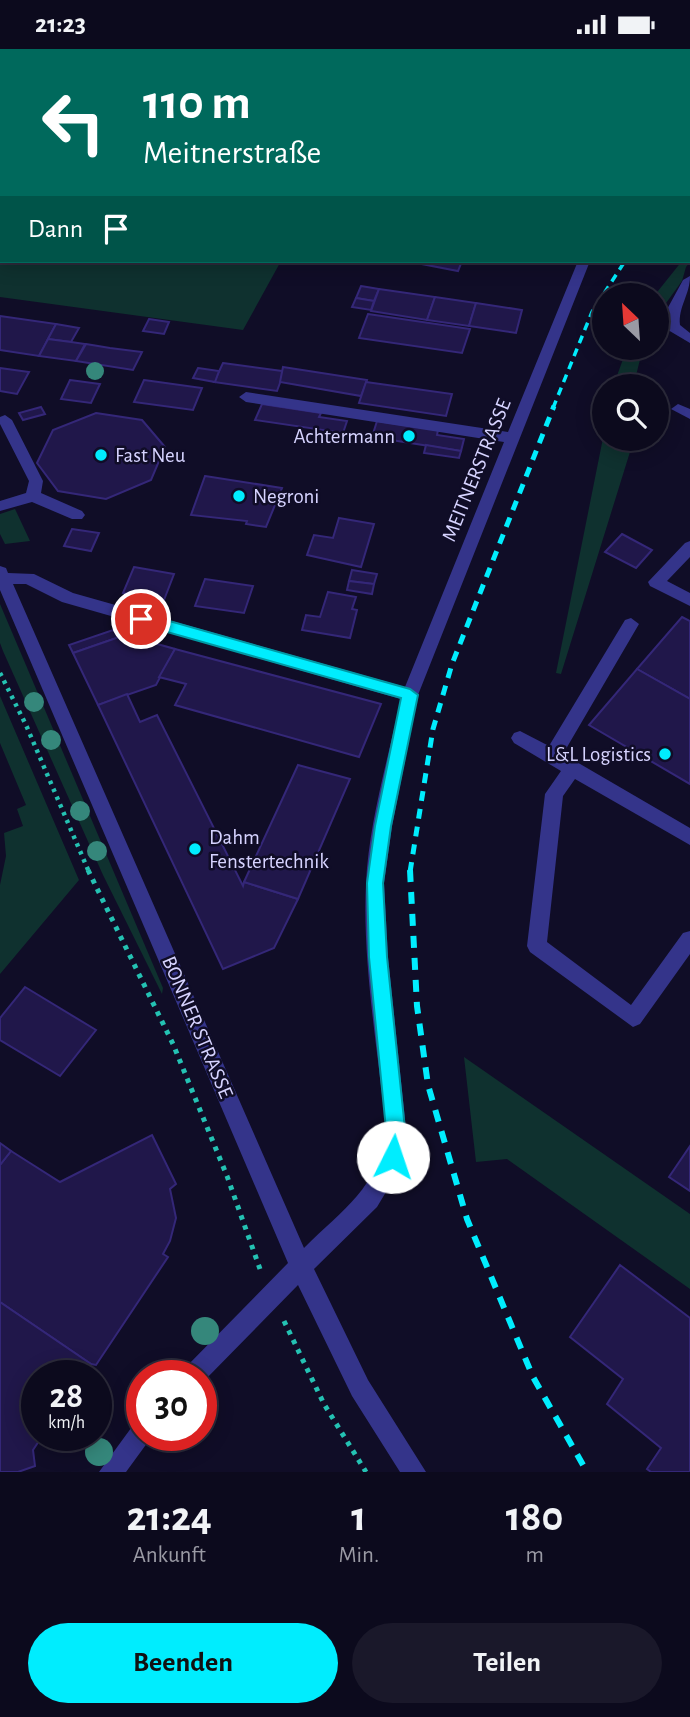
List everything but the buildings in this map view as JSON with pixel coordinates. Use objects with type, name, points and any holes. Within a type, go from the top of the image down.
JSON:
[{"type":"street","name":"MEITNERSTRASSE","points":[[208,1360],[378,1189],[393,1157],[396,1129],[378,957],[375,883],[383,826],[410,695],[583,263]]},
{"type":"street","points":[[690,280],[672,313],[673,327],[690,339]]},
{"type":"street","points":[[246,397],[513,438]]},
{"type":"street","points":[[5,420],[36,481],[33,496]]},
{"type":"street","points":[[0,506],[33,496],[77,515]]},
{"type":"street","points":[[690,547],[656,582],[690,600]]},
{"type":"street","points":[[1,575],[29,578],[68,598],[410,695]]},
{"type":"street","name":"BONNER STRASSE","points":[[1,575],[300,1265],[360,1388],[414,1472]]},
{"type":"street","points":[[552,757],[631,624]]},
{"type":"street","points":[[520,738],[690,837]]},
{"type":"street","points":[[572,769],[554,794],[537,946],[634,1018],[690,939]]},
{"type":"street","points":[[111,1472],[127,1451]]},
{"type":"path","points":[[0,673],[26,725],[94,883],[173,1044],[227,1176],[255,1258],[271,1294],[324,1404],[366,1472]]},
{"type":"green space","points":[[0,263],[280,263],[243,330],[0,297]]},
{"type":"green space","points":[[680,263],[689,263],[682,281],[669,299],[669,283],[664,283]]},
{"type":"green space","points":[[622,361],[640,361],[636,374],[618,374]]},
{"type":"green space","points":[[600,451],[630,451],[561,674],[556,673]]},
{"type":"green space","points":[[15,509],[30,541],[5,544],[0,534],[0,514]]},
{"type":"green space","points":[[0,604],[163,988],[162,994],[103,875],[3,651],[0,643]]},
{"type":"green space","points":[[0,696],[79,880],[0,974],[0,885],[6,856],[4,833],[23,826],[17,809],[26,805],[0,743]]},
{"type":"green space","points":[[464,1057],[690,1214],[690,1289],[507,1159],[476,1162]]},
{"type":"railway","points":[[553,408],[592,312],[624,263]]},
{"type":"railway","points":[[410,872],[433,729],[452,664],[554,406]]},
{"type":"railway","points":[[410,872],[417,1006],[428,1085],[467,1219],[533,1377],[587,1472]]},
{"type":"place","name":"Achtermann","points":[[409,436]]},
{"type":"place","name":"Fast Neu","points":[[101,455]]},
{"type":"place","name":"Negroni","points":[[239,496]]},
{"type":"place","name":"L&L Logistics","points":[[665,754]]},
{"type":"place","name":"Dahm Fenstertechnik","points":[[195,849]]},
{"type":"route","points":[[141,619],[410,695],[383,826],[375,883],[378,957],[396,1129],[393,1157]]}]
